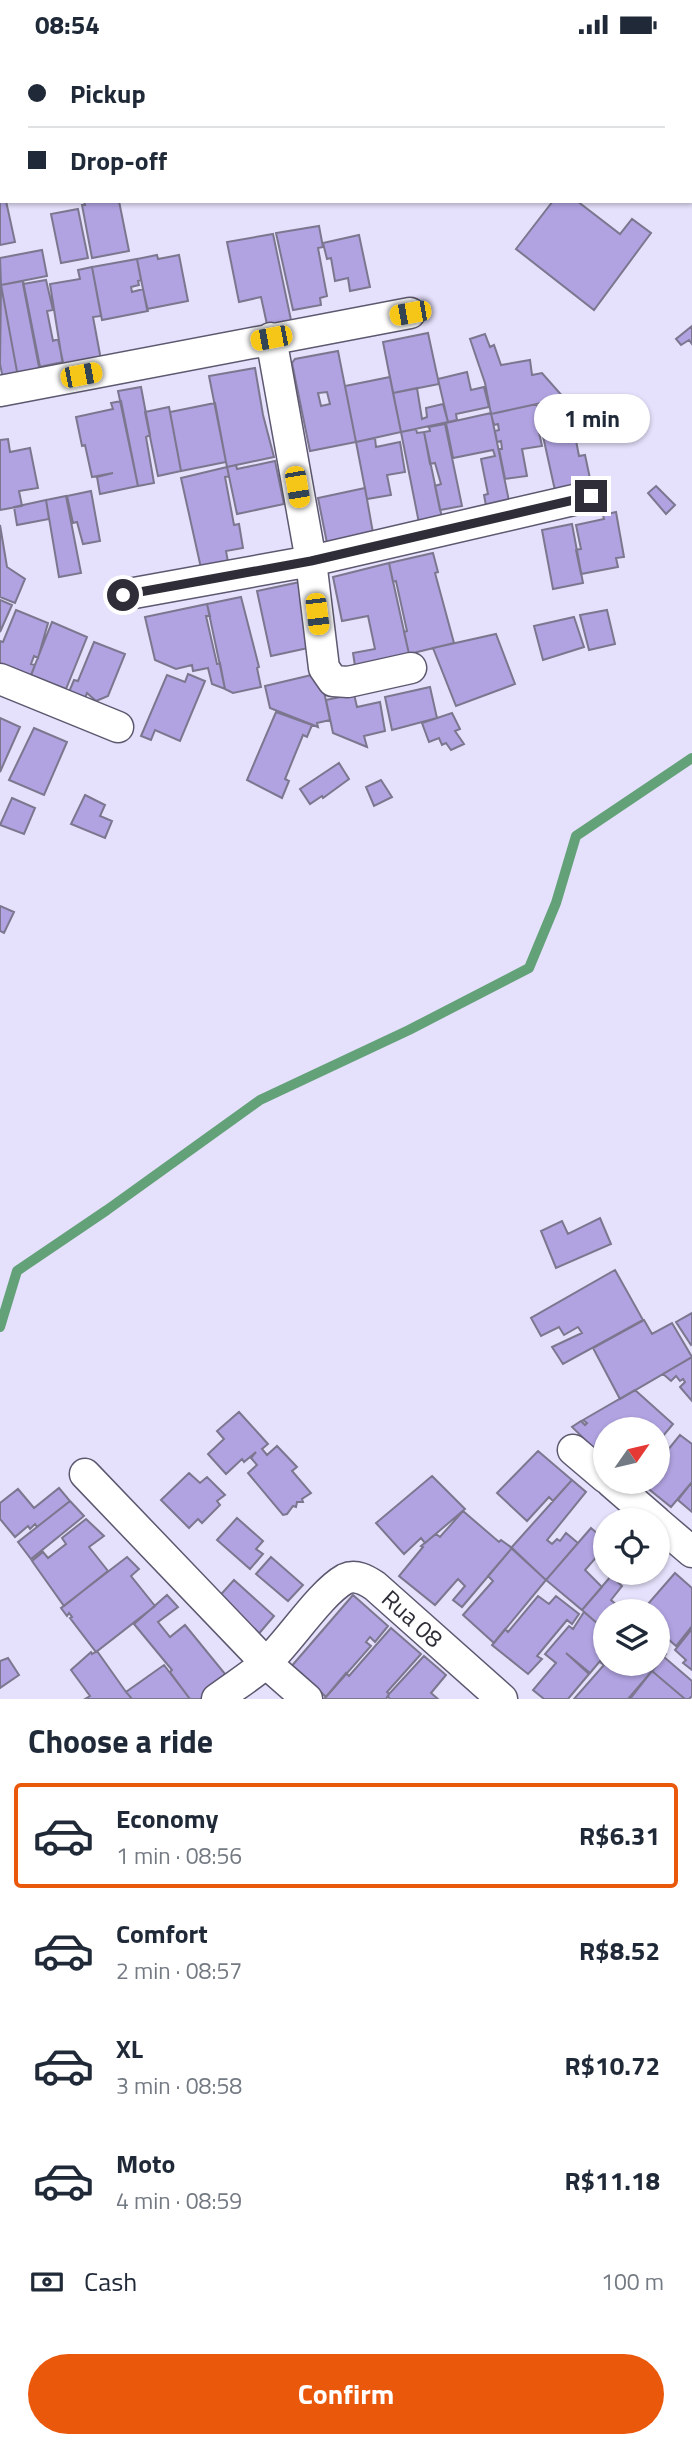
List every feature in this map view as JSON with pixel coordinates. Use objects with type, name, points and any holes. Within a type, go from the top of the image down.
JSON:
[{"type":"street","points":[[0,391],[410,313]]},
{"type":"street","points":[[271,338],[311,561],[324,668],[333,681],[348,683],[411,668]]},
{"type":"street","points":[[123,595],[311,561],[591,496]]},
{"type":"street","points":[[0,679],[118,727]]},
{"type":"street","points":[[573,1450],[593,1467]]},
{"type":"street","points":[[85,1474],[266,1664],[307,1699]]},
{"type":"street","points":[[626,1495],[641,1508]]},
{"type":"street","points":[[670,1533],[692,1552]]},
{"type":"street","name":"Rua 08","points":[[217,1699],[266,1664],[318,1606],[346,1579],[354,1577],[365,1579],[375,1586],[502,1699]]},
{"type":"building","points":[[0,203],[6,203],[15,242],[0,245]]},
{"type":"building","points":[[119,203],[129,251],[92,258],[82,205]]},
{"type":"building","points":[[551,203],[580,203],[620,234],[632,219],[651,233],[594,310],[516,249]]},
{"type":"building","points":[[78,209],[88,258],[61,263],[51,214]]},
{"type":"building","points":[[319,226],[323,247],[318,248],[327,296],[320,298],[321,305],[293,310],[276,233]]},
{"type":"building","points":[[273,234],[292,325],[268,329],[261,297],[239,302],[227,242]]},
{"type":"building","points":[[359,235],[370,287],[350,291],[348,278],[335,281],[331,258],[327,259],[323,243]]},
{"type":"building","points":[[42,250],[47,276],[1,285],[0,258]]},
{"type":"building","points":[[157,255],[158,259],[179,255],[188,301],[147,309],[137,259]]},
{"type":"building","points":[[137,259],[141,280],[138,281],[139,285],[131,287],[132,292],[143,289],[148,311],[102,320],[92,267]]},
{"type":"building","points":[[92,267],[101,316],[93,317],[101,360],[63,366],[50,284],[80,279],[78,270]]},
{"type":"building","points":[[46,280],[53,310],[47,311],[53,341],[58,339],[63,362],[39,367],[23,284]]},
{"type":"building","points":[[23,281],[41,372],[18,377],[1,285]]},
{"type":"building","points":[[1,285],[18,377],[3,379],[0,364]]},
{"type":"building","points":[[692,326],[692,344],[689,340],[681,345],[676,339]]},
{"type":"building","points":[[428,333],[439,384],[393,393],[383,342]]},
{"type":"building","points":[[485,334],[490,347],[494,345],[501,365],[530,360],[532,375],[542,373],[564,398],[491,414],[485,383],[470,339]]},
{"type":"building","points":[[338,351],[356,442],[310,451],[292,363],[295,359]],"holes":[[[327,392],[330,404],[321,406],[318,393]]]},
{"type":"building","points":[[255,368],[274,457],[227,467],[209,376]]},
{"type":"building","points":[[467,372],[471,390],[484,387],[489,407],[456,414],[457,420],[448,422],[438,379]]},
{"type":"building","points":[[390,377],[401,432],[356,442],[345,386]]},
{"type":"building","points":[[141,387],[150,435],[146,437],[154,483],[138,486],[118,391]]},
{"type":"building","points":[[417,388],[422,419],[427,417],[426,408],[443,404],[448,422],[401,432],[393,393]]},
{"type":"building","points":[[121,401],[138,486],[100,494],[97,477],[113,473],[92,477],[76,417],[113,409],[111,403]]},
{"type":"building","points":[[215,403],[226,462],[181,471],[170,412]]},
{"type":"building","points":[[537,404],[542,427],[538,428],[542,446],[522,449],[527,476],[505,479],[499,449],[502,449],[501,441],[497,442],[495,431],[499,430],[498,424],[494,425],[491,414]]},
{"type":"building","points":[[169,407],[181,471],[158,476],[145,412]]},
{"type":"building","points":[[491,413],[510,506],[487,511],[484,495],[488,494],[481,459],[495,456],[493,450],[453,458],[446,423]]},
{"type":"building","points":[[445,424],[462,506],[440,510],[435,486],[441,484],[435,463],[430,464],[424,432],[430,431],[429,427]]},
{"type":"building","points":[[416,429],[417,433],[424,432],[442,518],[419,523],[401,432]]},
{"type":"building","points":[[574,430],[579,456],[585,455],[592,488],[556,495],[543,436]]},
{"type":"building","points":[[375,438],[376,447],[400,442],[405,472],[387,475],[391,495],[367,499],[356,442]]},
{"type":"building","points":[[8,439],[10,452],[30,448],[38,488],[19,491],[22,506],[0,510],[0,440]]},
{"type":"building","points":[[275,461],[284,504],[237,514],[227,467],[236,465],[237,469]]},
{"type":"building","points":[[227,467],[229,476],[225,477],[234,525],[239,524],[243,548],[226,551],[228,562],[201,568],[181,478]]},
{"type":"building","points":[[656,486],[675,505],[666,514],[648,493]]},
{"type":"building","points":[[365,488],[373,533],[327,543],[318,498]]},
{"type":"building","points":[[91,491],[100,541],[83,544],[77,522],[73,523],[67,496]]},
{"type":"building","points":[[66,496],[81,573],[59,577],[46,500]]},
{"type":"building","points":[[46,500],[49,519],[17,525],[14,507]]},
{"type":"building","points":[[616,512],[624,557],[616,558],[618,567],[581,574],[576,550],[581,549],[576,525],[604,519],[603,515]]},
{"type":"building","points":[[572,524],[583,583],[553,589],[542,530]]},
{"type":"building","points":[[0,525],[7,567],[25,579],[15,603],[0,597]]},
{"type":"building","points":[[433,553],[438,572],[435,573],[454,643],[409,654],[404,632],[407,631],[396,581],[393,582],[389,563]]},
{"type":"building","points":[[389,563],[409,654],[355,666],[353,653],[375,649],[368,616],[342,621],[333,577]]},
{"type":"building","points":[[300,582],[311,636],[305,638],[308,648],[271,656],[257,591]]},
{"type":"building","points":[[241,597],[259,667],[261,687],[233,693],[225,689],[207,604]]},
{"type":"building","points":[[0,600],[12,605],[0,632]]},
{"type":"building","points":[[207,604],[210,616],[206,616],[225,689],[212,684],[208,668],[193,671],[192,665],[176,669],[155,660],[145,617]]},
{"type":"building","points":[[16,610],[48,623],[38,658],[34,656],[31,664],[35,665],[26,689],[0,679],[0,641],[3,642]]},
{"type":"building","points":[[607,610],[615,644],[589,650],[580,615]]},
{"type":"building","points":[[574,617],[584,647],[543,660],[534,626]]},
{"type":"building","points":[[52,622],[87,637],[66,689],[31,675]]},
{"type":"building","points":[[496,634],[515,684],[456,706],[433,648]]},
{"type":"building","points":[[94,642],[125,654],[108,696],[96,701],[87,693],[82,706],[66,699],[74,680],[78,681]]},
{"type":"building","points":[[320,673],[330,720],[317,723],[318,727],[270,708],[265,686]]},
{"type":"building","points":[[188,674],[205,681],[180,741],[155,730],[151,740],[141,736],[167,675],[185,682]]},
{"type":"building","points":[[430,687],[437,718],[392,730],[385,697]]},
{"type":"building","points":[[354,694],[357,707],[380,702],[385,731],[364,736],[367,747],[333,733],[326,700]]},
{"type":"building","points":[[276,712],[312,725],[307,737],[303,735],[285,779],[289,781],[282,798],[247,780]]},
{"type":"building","points":[[452,713],[460,729],[455,731],[464,744],[451,750],[446,743],[442,745],[439,738],[429,742],[422,723]]},
{"type":"building","points":[[0,718],[20,727],[0,772]]},
{"type":"building","points":[[34,728],[67,742],[44,795],[9,780]]},
{"type":"building","points":[[339,763],[349,779],[310,804],[300,789]]},
{"type":"building","points":[[381,780],[392,797],[374,806],[366,787]]},
{"type":"building","points":[[85,795],[105,805],[100,816],[112,821],[105,838],[71,824]]},
{"type":"building","points":[[12,798],[35,808],[24,834],[0,825]]},
{"type":"building","points":[[0,906],[14,912],[4,933],[0,931]]},
{"type":"building","points":[[600,1218],[611,1244],[556,1268],[541,1231],[562,1221],[568,1234]]},
{"type":"building","points":[[615,1270],[643,1320],[563,1364],[552,1347],[582,1333],[578,1327],[564,1335],[559,1327],[541,1336],[531,1318]]},
{"type":"building","points":[[692,1313],[692,1344],[691,1345],[676,1322]]},
{"type":"building","points":[[644,1320],[652,1334],[672,1323],[692,1357],[620,1399],[593,1348]]},
{"type":"building","points":[[692,1357],[692,1401],[680,1387],[685,1382],[683,1379],[680,1381],[676,1376],[671,1381],[663,1374]]},
{"type":"building","points":[[635,1390],[665,1417],[593,1417],[593,1447],[572,1427],[581,1421],[585,1425],[587,1423],[583,1420]]},
{"type":"building","points":[[239,1412],[268,1444],[262,1449],[267,1455],[277,1446],[297,1467],[292,1471],[311,1493],[302,1499],[303,1502],[297,1502],[296,1507],[293,1506],[287,1514],[283,1515],[248,1473],[257,1465],[251,1458],[256,1452],[244,1462],[242,1459],[226,1474],[208,1454],[224,1439],[217,1431]]},
{"type":"building","points":[[680,1435],[692,1444],[692,1482],[671,1507],[656,1495],[670,1495],[670,1447]]},
{"type":"building","points":[[538,1451],[572,1480],[553,1501],[549,1497],[527,1521],[497,1493]]},
{"type":"building","points":[[189,1473],[200,1483],[207,1477],[225,1495],[217,1501],[220,1505],[202,1523],[198,1519],[189,1528],[161,1500]]},
{"type":"building","points":[[432,1476],[465,1509],[425,1543],[421,1538],[404,1554],[376,1523]]},
{"type":"building","points":[[572,1480],[586,1492],[547,1540],[552,1544],[557,1539],[560,1541],[566,1533],[578,1543],[546,1580],[511,1548]]},
{"type":"building","points":[[692,1482],[692,1512],[678,1500]]},
{"type":"building","points":[[59,1488],[70,1501],[37,1527],[35,1524],[30,1529],[28,1526],[15,1537],[0,1519],[0,1503],[18,1489],[34,1508]]},
{"type":"building","points":[[70,1501],[84,1516],[31,1559],[18,1542]]},
{"type":"building","points":[[463,1511],[499,1542],[501,1540],[512,1548],[462,1607],[453,1600],[465,1586],[458,1579],[435,1605],[399,1576],[423,1547],[421,1546],[436,1534],[440,1537]]},
{"type":"building","points":[[237,1518],[263,1541],[256,1549],[263,1554],[250,1569],[217,1540]]},
{"type":"building","points":[[86,1519],[104,1536],[89,1547],[108,1571],[64,1606],[32,1561],[43,1552],[48,1558],[66,1544],[62,1538]]},
{"type":"building","points":[[591,1528],[593,1530],[593,1561],[585,1570],[593,1578],[593,1585],[602,1587],[582,1610],[546,1580]]},
{"type":"building","points":[[512,1548],[546,1580],[494,1643],[463,1615],[493,1581],[488,1576]]},
{"type":"building","points":[[127,1557],[139,1569],[131,1576],[155,1606],[96,1652],[69,1613],[67,1616],[61,1608]]},
{"type":"building","points":[[271,1557],[303,1585],[288,1601],[256,1574]]},
{"type":"building","points":[[675,1573],[692,1588],[692,1626],[676,1646],[670,1641],[670,1599],[652,1599],[665,1585],[670,1585],[670,1579]]},
{"type":"building","points":[[234,1580],[274,1616],[256,1637],[215,1601]]},
{"type":"building","points":[[603,1585],[622,1586],[612,1599],[593,1599],[593,1620],[582,1610]]},
{"type":"building","points":[[167,1595],[178,1607],[158,1622],[170,1637],[185,1625],[230,1680],[203,1699],[190,1699],[170,1672],[172,1670],[134,1624]]},
{"type":"building","points":[[353,1595],[388,1626],[375,1642],[370,1637],[366,1642],[371,1646],[326,1697],[301,1673],[299,1676],[290,1668]]},
{"type":"building","points":[[538,1596],[549,1604],[556,1596],[579,1614],[572,1624],[567,1620],[537,1656],[542,1659],[528,1674],[492,1645],[505,1629],[508,1632]]},
{"type":"building","points":[[584,1612],[593,1620],[593,1669],[590,1673],[566,1653],[589,1674],[568,1699],[544,1699],[533,1690],[556,1663],[545,1654],[569,1626],[573,1629]]},
{"type":"building","points":[[391,1628],[421,1654],[387,1692],[389,1694],[386,1699],[324,1699],[346,1673],[349,1676]]},
{"type":"building","points":[[692,1629],[692,1670],[683,1663],[686,1660],[675,1650]]},
{"type":"building","points":[[97,1651],[132,1699],[85,1699],[90,1696],[71,1670],[91,1652],[92,1654]]},
{"type":"building","points":[[424,1656],[446,1675],[431,1693],[438,1699],[390,1699],[389,1694]]},
{"type":"building","points":[[8,1658],[19,1675],[0,1688],[0,1661]]},
{"type":"building","points":[[670,1662],[692,1681],[692,1696],[685,1699],[658,1676],[670,1676]]},
{"type":"building","points":[[164,1665],[190,1699],[132,1699],[126,1692]]},
{"type":"building","points":[[594,1676],[648,1676],[628,1699],[574,1699]]},
{"type":"building","points":[[648,1676],[658,1676],[685,1699],[630,1699]]},
{"type":"waterway","points":[[0,1327],[17,1271],[260,1100],[409,1030],[529,968],[556,903],[576,836],[692,758]]},
{"type":"route","points":[[123,595],[311,561],[591,496]]}]
